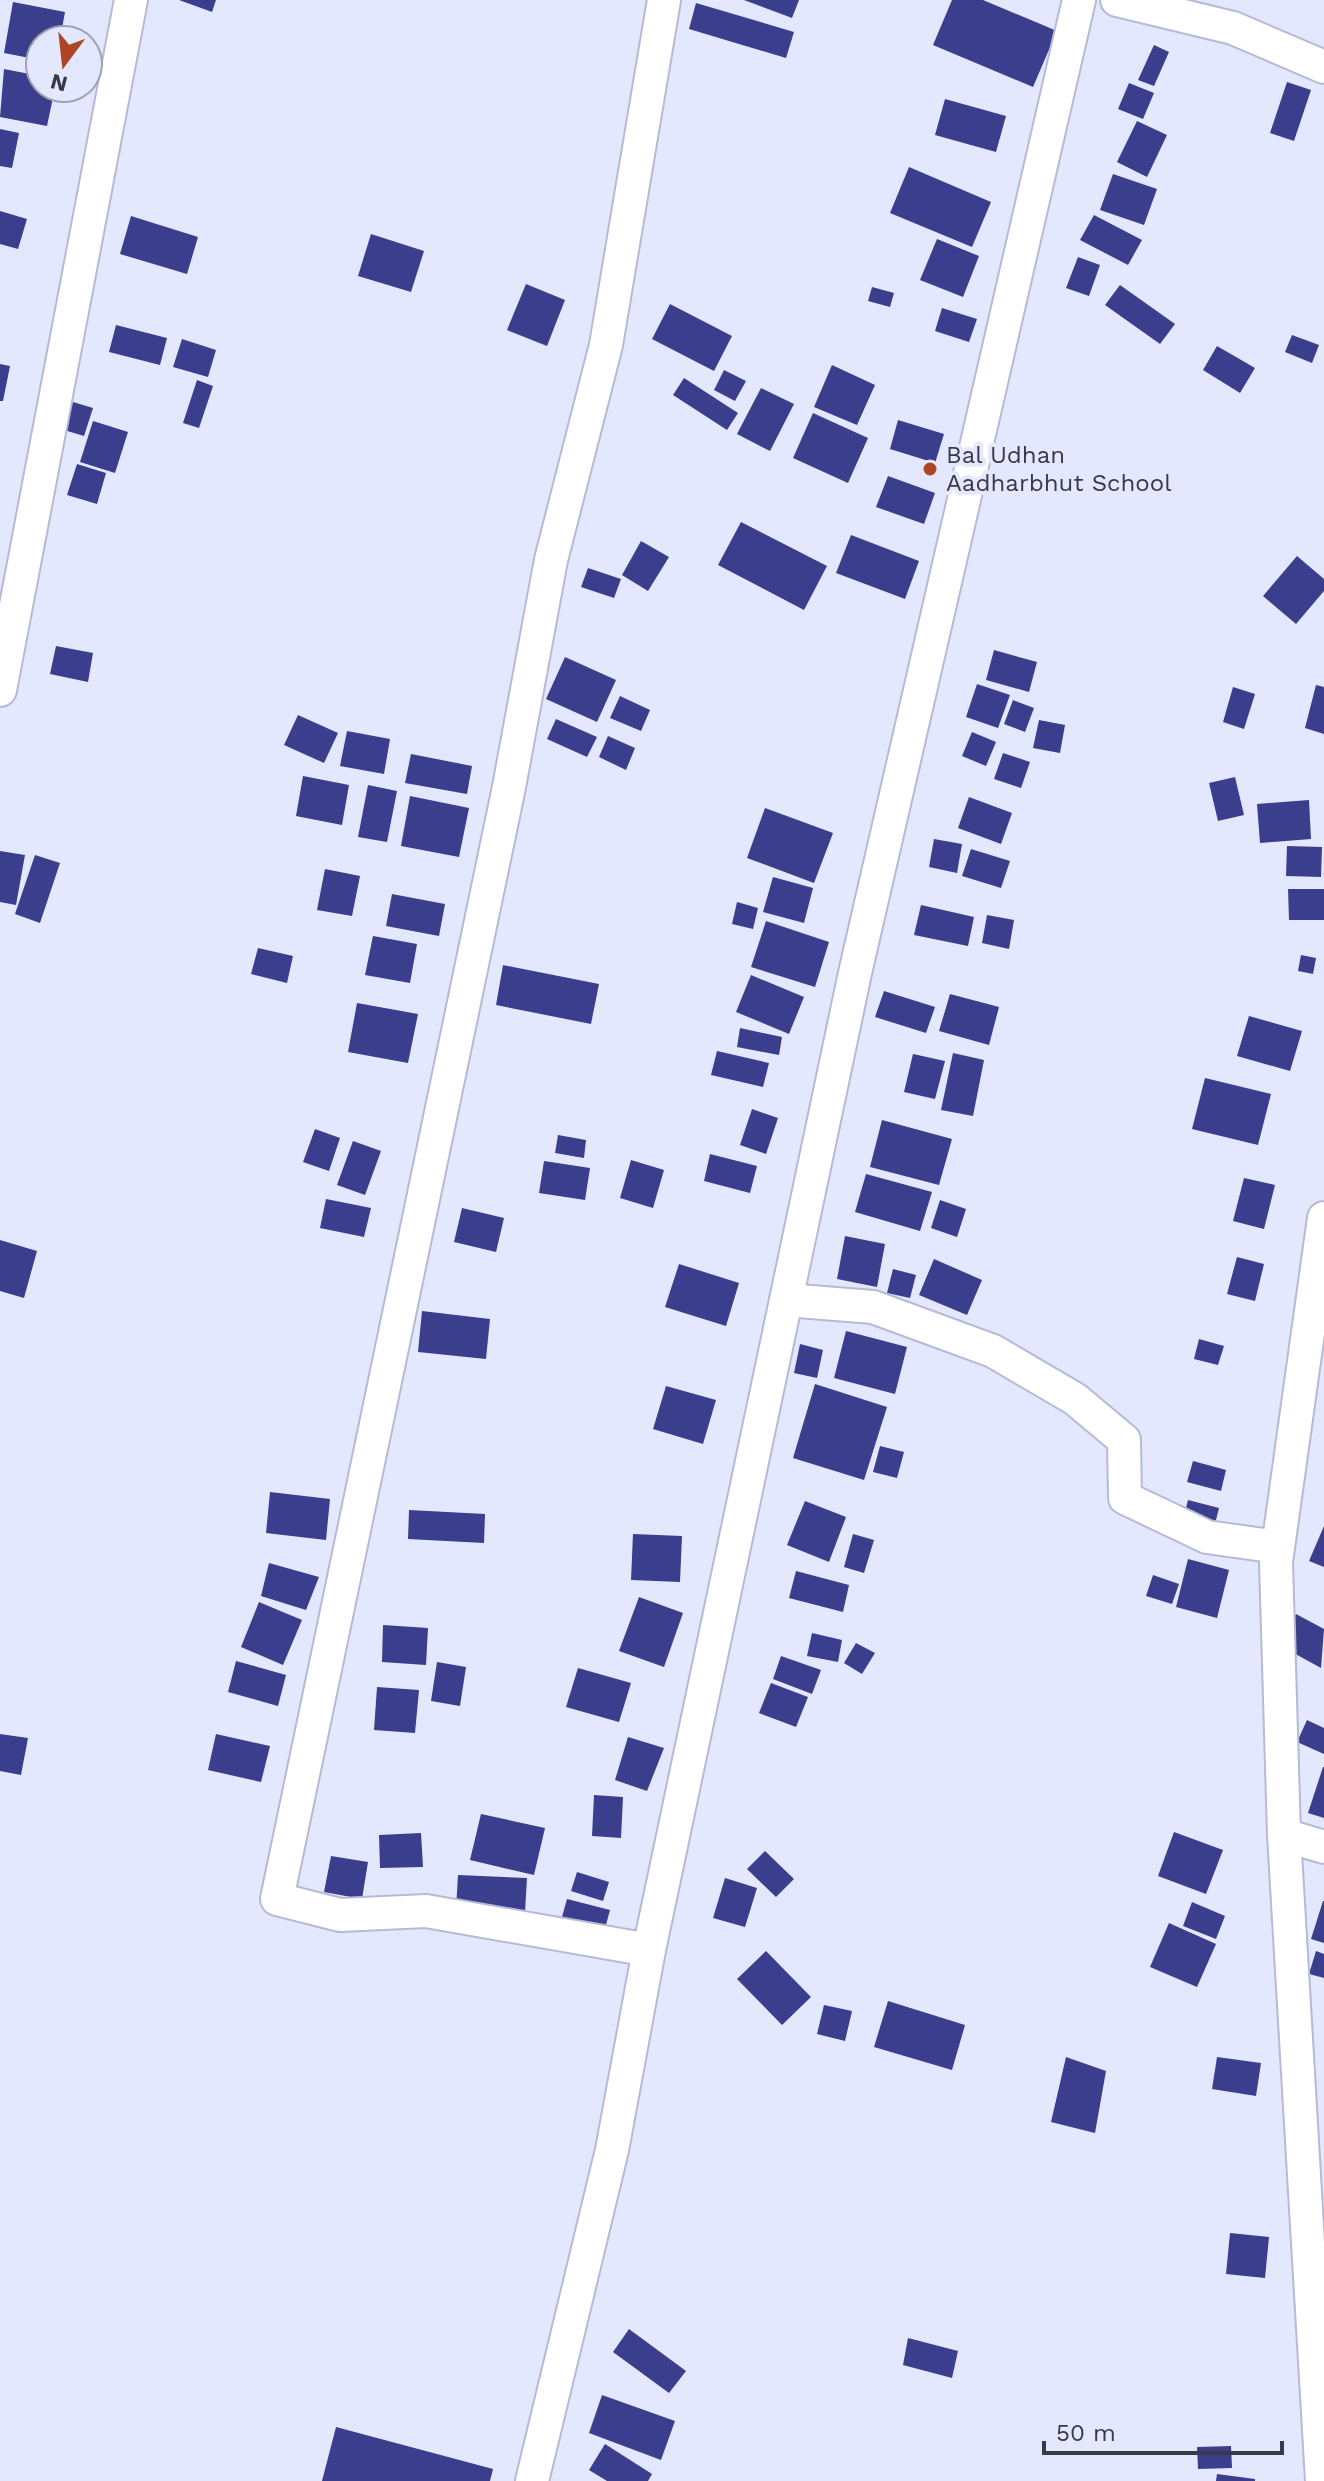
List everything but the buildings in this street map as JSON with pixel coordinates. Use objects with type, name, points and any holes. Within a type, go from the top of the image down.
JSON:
[{"type":"street","points":[[0,690],[131,0]]},
{"type":"street","points":[[649,1950],[426,1911],[340,1915],[277,1899],[509,787],[551,560],[606,345],[664,0]]},
{"type":"street","points":[[532,2481],[612,2150],[649,1950],[855,973],[1079,0]]},
{"type":"street","points":[[1117,0],[1233,28],[1324,67]]},
{"type":"street","points":[[1322,2481],[1284,1835],[1278,1547],[1324,1218]]},
{"type":"street","points":[[786,1300],[873,1307],[993,1351],[1075,1399],[1124,1440],[1125,1498],[1207,1537],[1278,1547]]},
{"type":"street","points":[[1284,1835],[1324,1847]]},
{"type":"place","name":"Bal Udhan Aadharbhut School","points":[[930,469]]}]
